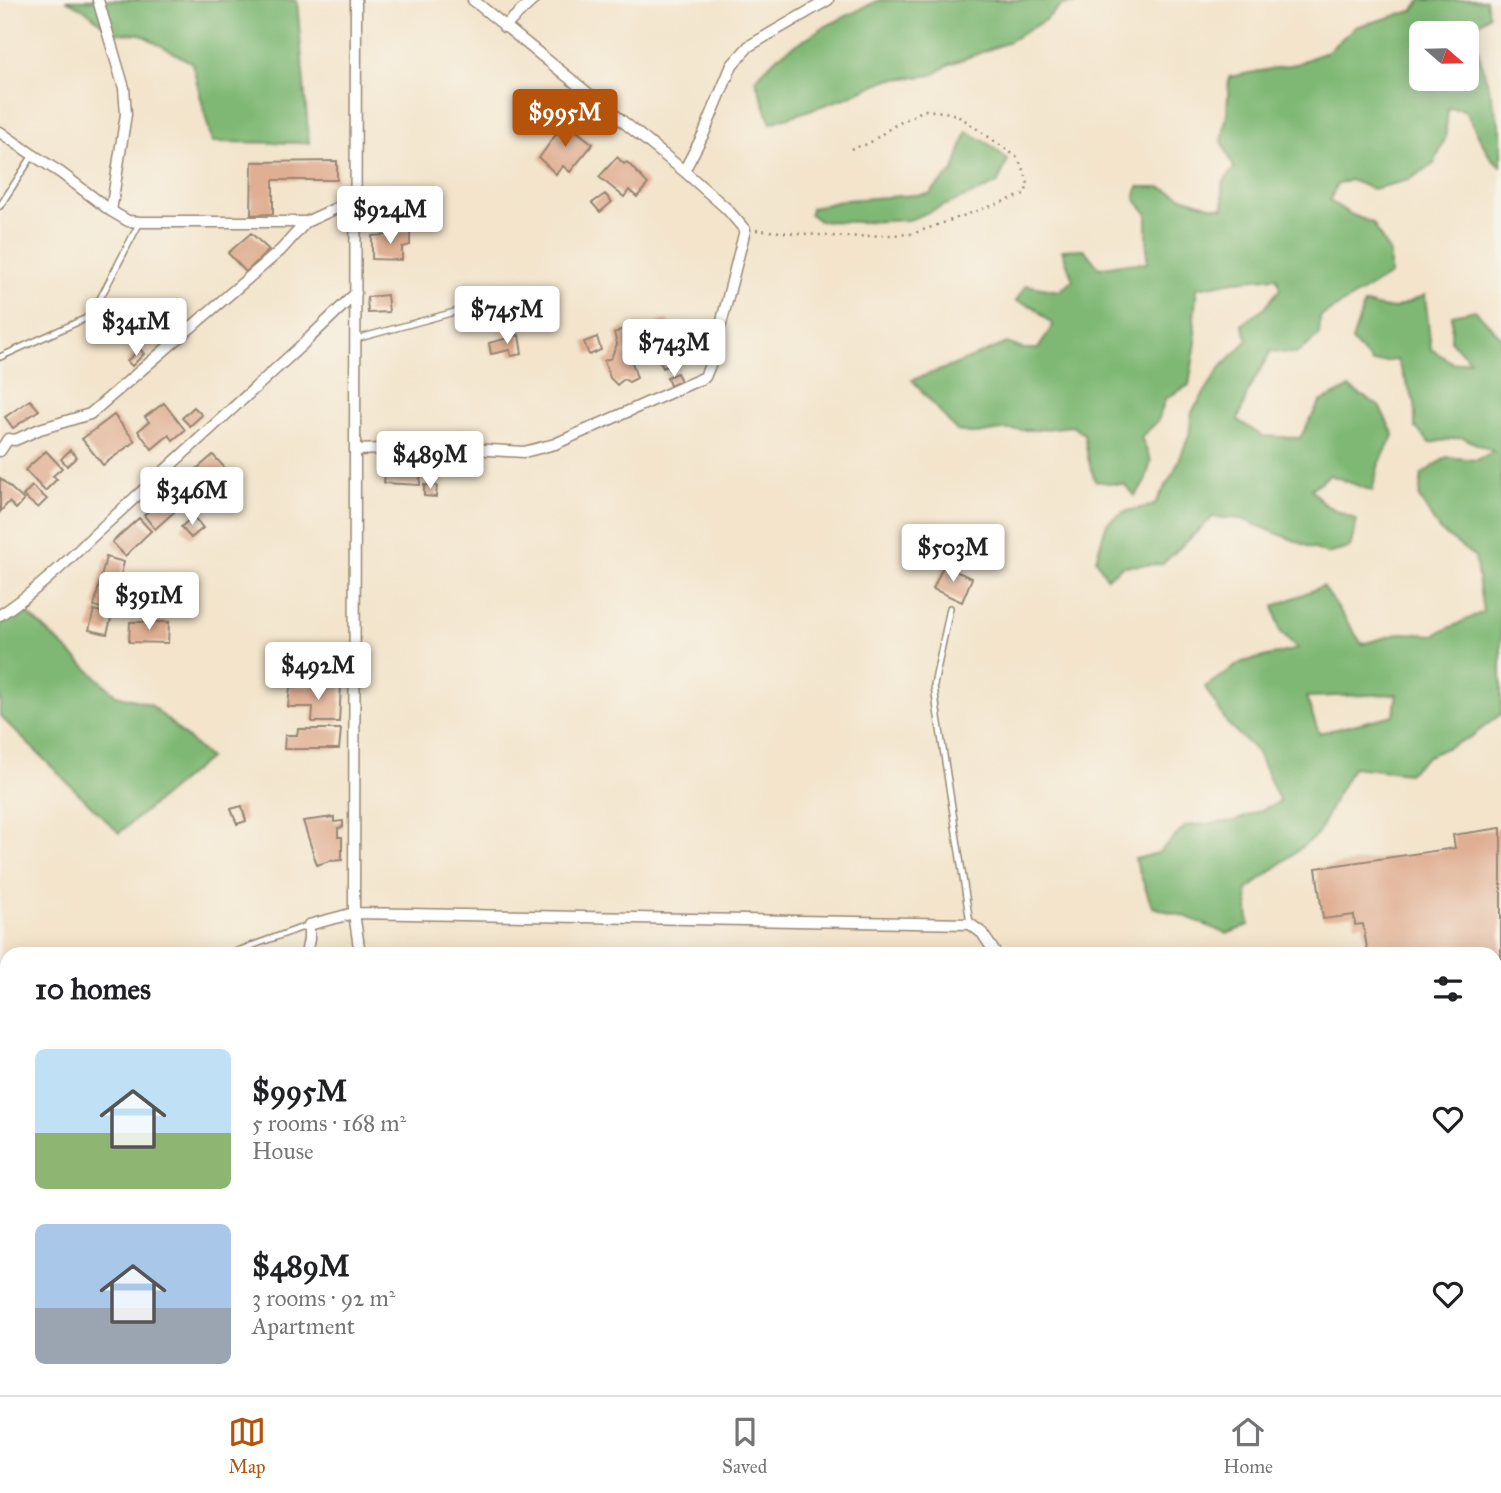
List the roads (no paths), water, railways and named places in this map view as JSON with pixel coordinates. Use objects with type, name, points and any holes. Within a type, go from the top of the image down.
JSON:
[{"type":"street","points":[[98,0],[124,88],[126,114],[111,211]]},
{"type":"street","points":[[356,0],[354,913],[359,947]]},
{"type":"street","points":[[356,450],[442,447],[524,452],[555,444],[705,377],[712,360],[745,230],[727,209],[684,171],[473,0]]},
{"type":"street","points":[[504,27],[533,0]]},
{"type":"street","points":[[684,171],[704,133],[732,65],[749,46],[828,0]]},
{"type":"street","points":[[0,132],[128,221],[306,222],[356,200]]},
{"type":"street","points":[[0,450],[4,437],[15,440],[40,429],[90,414],[281,250],[306,222]]},
{"type":"street","points":[[0,615],[60,570],[93,536],[356,293]]},
{"type":"street","points":[[307,947],[309,925],[354,913],[970,924],[982,933],[991,947]]},
{"type":"lane","points":[[0,206],[33,155]]},
{"type":"lane","points":[[0,357],[91,316],[140,222]]},
{"type":"lane","points":[[356,339],[469,308]]},
{"type":"lane","points":[[950,608],[934,685],[970,924]]},
{"type":"lane","points":[[248,947],[309,925]]}]
